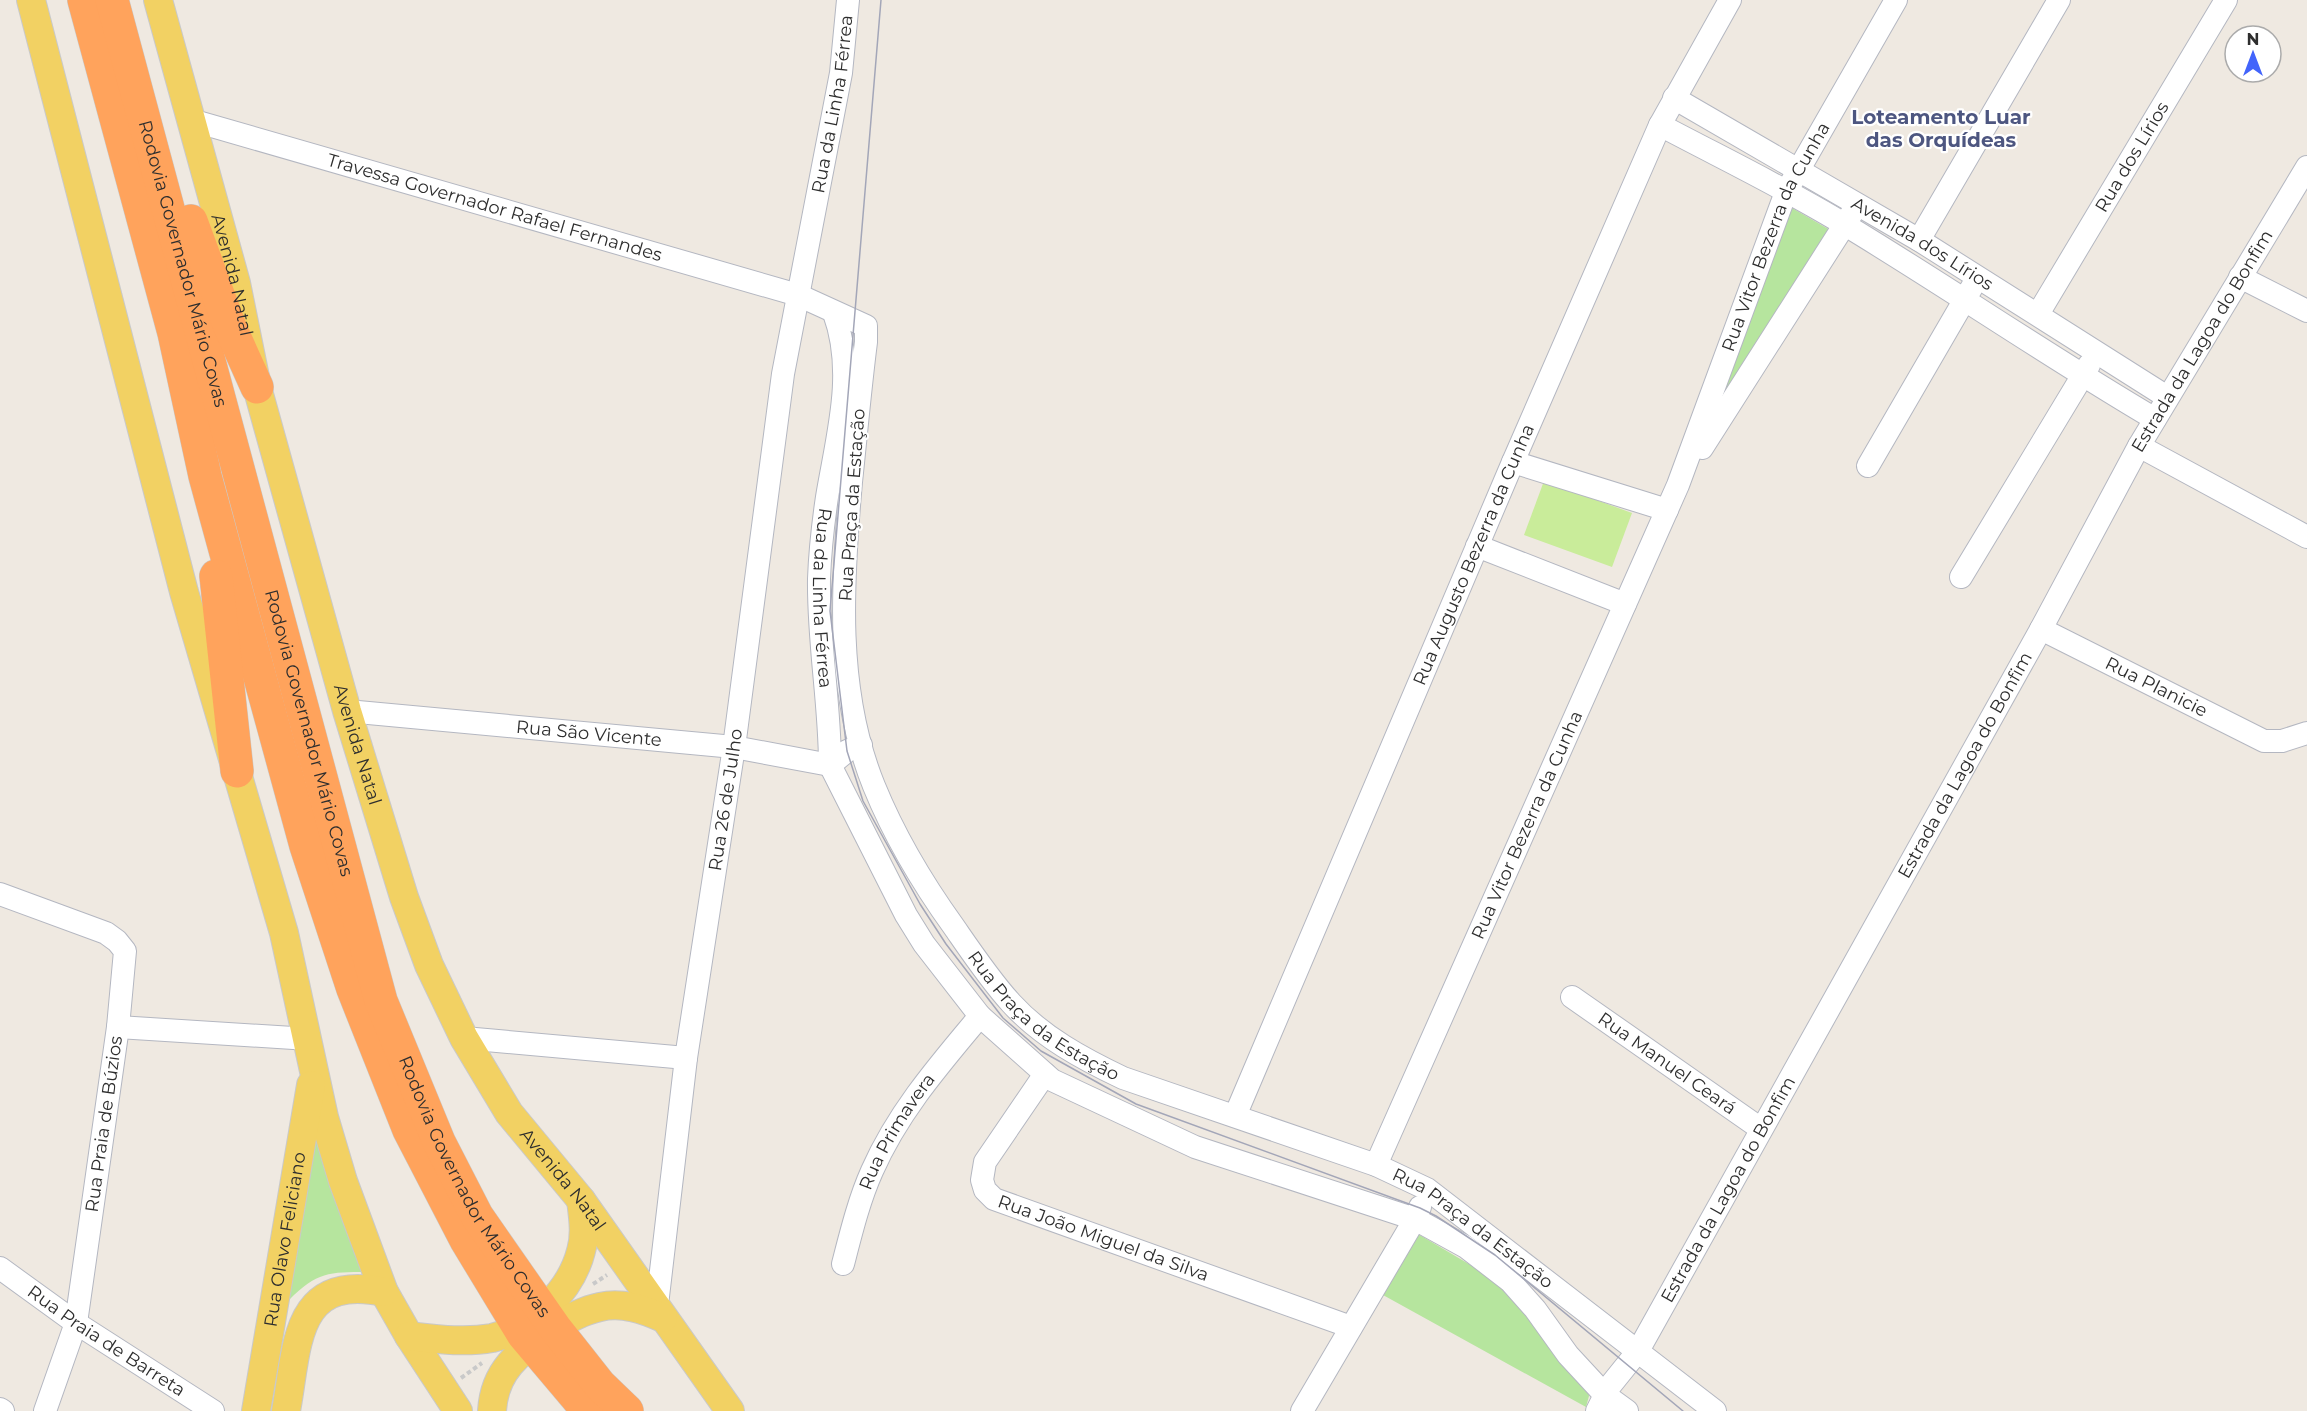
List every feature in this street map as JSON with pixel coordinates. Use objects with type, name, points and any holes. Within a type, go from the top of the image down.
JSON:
[{"type":"highway","name":"Rodovia Governador Mário Covas","points":[[84,0],[174,333],[206,476],[306,846],[353,988],[409,1130],[466,1240],[537,1328],[627,1411]]},
{"type":"highway","name":"Rodovia Governador Mário Covas","points":[[112,0],[381,1001],[439,1142],[537,1328],[588,1411]]},
{"type":"highway","points":[[139,102],[171,170],[230,327],[256,387]]},
{"type":"highway","points":[[206,476],[237,771]]},
{"type":"main road","points":[[31,0],[184,592],[284,933],[324,1116],[343,1181],[384,1292],[409,1336],[459,1411]]},
{"type":"main road","name":"Avenida Natal","points":[[158,0],[236,283],[256,387],[347,711],[404,897],[429,965],[464,1038],[509,1113],[581,1200],[619,1257],[730,1411]]},
{"type":"main road","name":"Rua Olavo Feliciano","points":[[256,1411],[314,1068]]},
{"type":"main road","points":[[492,1411],[498,1384],[575,1269],[582,1250],[584,1228],[581,1200]]},
{"type":"main road","name":"Rua Olavo Feliciano","points":[[286,1411],[298,1338],[314,1305],[330,1294],[348,1289],[367,1288],[384,1292]]},
{"type":"main road","points":[[409,1336],[467,1341],[537,1328],[600,1307],[622,1305],[660,1311]]},
{"type":"street","name":"Rua da Linha Férrea","points":[[798,295],[841,74],[848,0]]},
{"type":"street","name":"Rua Augusto Bezerra da Cunha","points":[[1235,1116],[1513,462],[1660,125],[1730,0]]},
{"type":"street","name":"Rua Vitor Bezerra da Cunha","points":[[1376,1165],[1678,485],[1786,192],[1896,0]]},
{"type":"street","points":[[1919,240],[2059,0]]},
{"type":"street","name":"Rua dos Lírios","points":[[2038,314],[2226,0]]},
{"type":"street","name":"Avenida dos Lírios","points":[[1674,98],[1919,240],[2167,397]]},
{"type":"street","name":"Travessa Governador Rafael Fernandes","points":[[191,120],[798,295]]},
{"type":"street","name":"Avenida dos Lírios","points":[[1660,125],[1845,224],[1965,298],[2083,377],[2155,419]]},
{"type":"street","name":"Estrada da Lagoa do Bonfim","points":[[1601,1403],[1632,1358],[1761,1129],[2041,629],[2167,397],[2307,168]]},
{"type":"street","name":"Rua Vitor Bezerra da Cunha","points":[[1678,485],[1858,204]]},
{"type":"street","points":[[2240,277],[2307,311]]},
{"type":"street","points":[[1868,466],[1977,278]]},
{"type":"street","points":[[798,295],[834,313]]},
{"type":"street","name":"Rua 26 de Julho","points":[[660,1311],[686,1058],[734,747],[783,374],[798,295]]},
{"type":"street","name":"Rua da Linha Férrea","points":[[834,313],[842,334],[845,360],[843,401],[827,500],[819,577],[820,633],[830,765],[906,915],[924,944],[980,1016],[1048,1077]]},
{"type":"street","name":"Rua Praça da Estação","points":[[834,313],[866,326],[844,569],[847,673],[861,745],[874,784],[912,861],[939,906],[1012,1004],[1040,1030],[1083,1059],[1123,1078],[1376,1165],[1427,1189],[1632,1358],[1715,1411]]},
{"type":"street","points":[[1961,577],[2083,377],[2095,353]]},
{"type":"street","points":[[2139,446],[2307,537]]},
{"type":"street","points":[[1513,462],[1666,510]]},
{"type":"street","points":[[1477,546],[1625,604]]},
{"type":"street","name":"Rua Planicie","points":[[2041,629],[2264,741],[2282,741],[2307,733]]},
{"type":"street","name":"Rua São Vicente","points":[[347,711],[734,747],[830,765]]},
{"type":"street","points":[[830,765],[847,751],[861,745]]},
{"type":"street","name":"Rua Praia de Búzios","points":[[0,894],[106,933],[125,951],[118,1026],[76,1323],[45,1411]]},
{"type":"street","name":"Rua Manuel Ceará","points":[[1572,997],[1761,1129]]},
{"type":"street","name":"Rua Primavera","points":[[843,1264],[871,1172],[889,1138],[922,1084],[980,1016]]},
{"type":"street","points":[[118,1026],[309,1039]]},
{"type":"street","points":[[464,1038],[686,1058]]},
{"type":"street","name":"Rua Praça da Estação","points":[[1048,1077],[1195,1147],[1415,1219],[1466,1247],[1510,1281],[1535,1309],[1601,1403],[1627,1411]]},
{"type":"street","name":"Rua João Miguel da Silva","points":[[1048,1077],[985,1162],[982,1180],[985,1190],[994,1199],[1351,1327]]},
{"type":"street","points":[[1302,1411],[1415,1219],[1427,1189]]},
{"type":"street","name":"Rua Praia de Barreta","points":[[0,1268],[76,1323],[213,1411]]},
{"type":"green space","points":[[1792,208],[1830,230],[1704,434]]},
{"type":"green space","points":[[1544,481],[1632,513],[1612,567],[1524,535]]},
{"type":"green space","points":[[314,1122],[367,1272],[343,1272],[324,1276],[308,1284],[289,1300],[282,1288]]},
{"type":"green space","points":[[1418,1234],[1479,1270],[1514,1295],[1587,1386],[1589,1396],[1586,1407],[1383,1295]]},
{"type":"tram line","points":[[881,0],[830,611],[847,751],[863,801],[920,904],[946,944],[1003,1018],[1041,1051],[1136,1104],[1420,1208],[1436,1216],[1495,1255],[1683,1411]]},
{"type":"district","name":"Loteamento Luar das Orquídeas","points":[[1941,128]]}]
